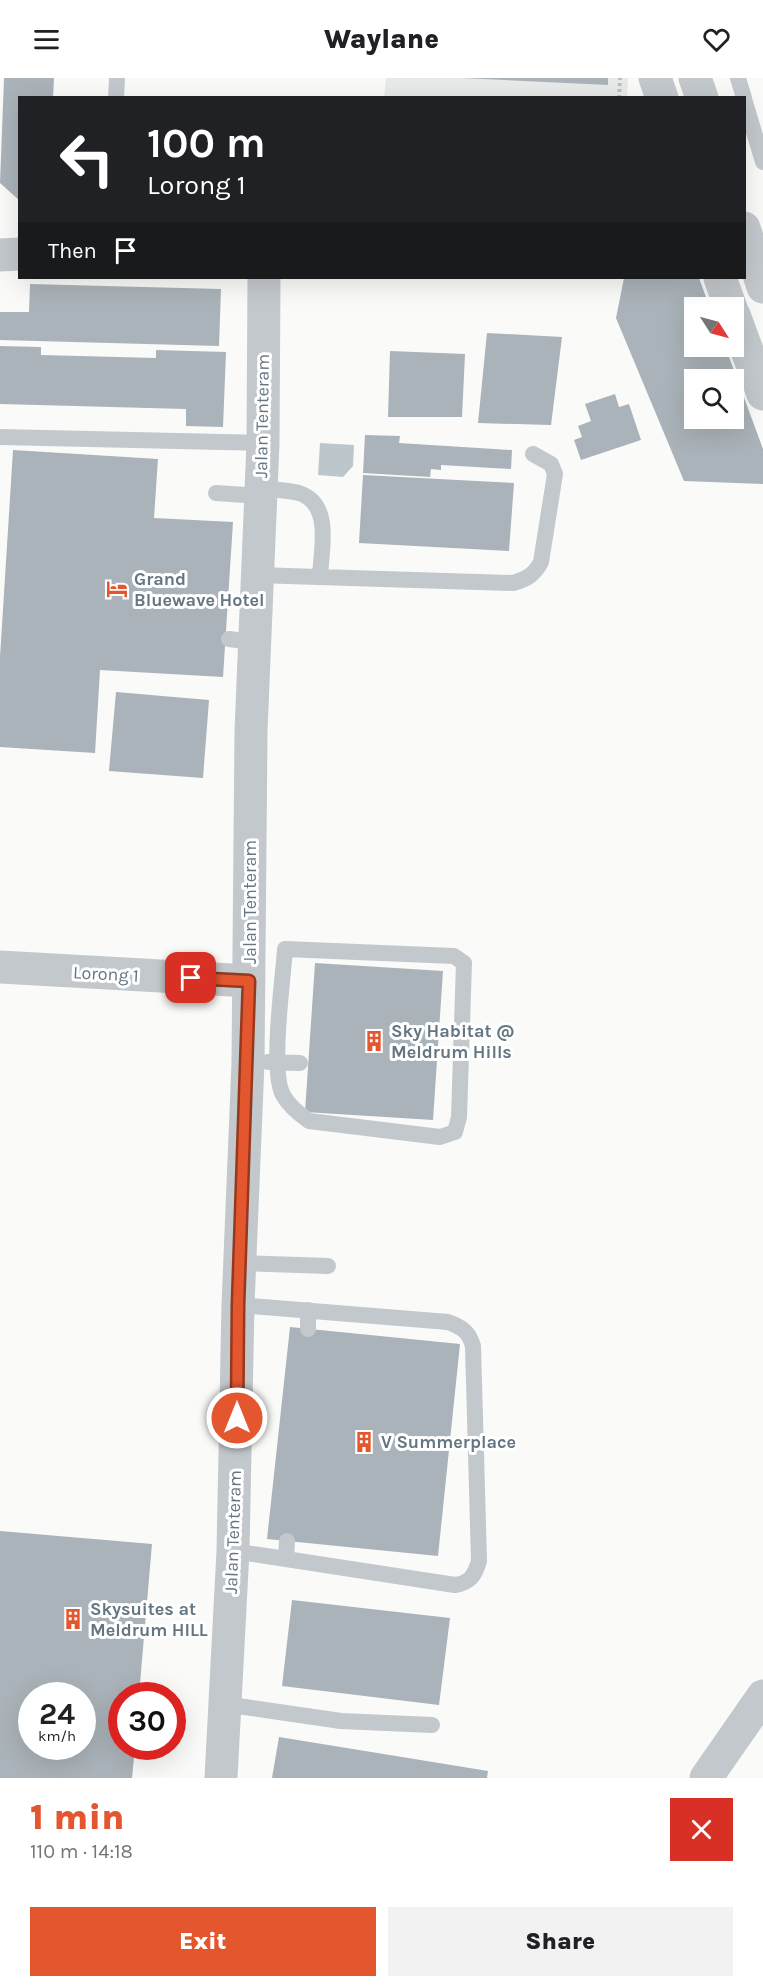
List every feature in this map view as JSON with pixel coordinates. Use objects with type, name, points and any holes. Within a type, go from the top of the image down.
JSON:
[{"type":"street","points":[[655,78],[661,96]]},
{"type":"street","points":[[695,78],[701,96]]},
{"type":"street","points":[[746,234],[763,287]]},
{"type":"street","points":[[0,255],[18,254]]},
{"type":"street","name":"Jalan Tenteram","points":[[221,1778],[233,1551],[240,1263],[263,1051],[249,981],[241,640],[256,575],[263,443],[264,279]]},
{"type":"street","points":[[720,279],[727,297]]},
{"type":"street","points":[[744,342],[763,394]]},
{"type":"street","name":"Lorong 1","points":[[0,968],[249,981]]},
{"type":"street","points":[[706,1778],[763,1696]]},
{"type":"lane","points":[[116,96],[117,78]]},
{"type":"lane","points":[[738,78],[743,96]]},
{"type":"lane","points":[[746,105],[763,162]]},
{"type":"lane","points":[[0,437],[263,443]]},
{"type":"lane","points":[[256,575],[513,583],[526,580],[535,573],[541,562],[555,474],[551,464],[544,458],[533,454]]},
{"type":"lane","points":[[216,493],[298,493],[310,499],[319,508],[322,520],[320,577]]},
{"type":"lane","points":[[285,950],[454,956],[464,963],[459,1117],[455,1132],[440,1137],[309,1121],[298,1113],[281,1093],[263,1051],[285,950]]},
{"type":"lane","points":[[263,1051],[300,1064]]},
{"type":"lane","points":[[240,1263],[328,1266]]},
{"type":"lane","points":[[233,1551],[455,1585],[465,1584],[472,1578],[479,1561],[473,1346],[470,1335],[461,1326],[448,1322],[238,1305]]},
{"type":"lane","points":[[308,1329],[309,1310]]},
{"type":"lane","points":[[286,1559],[287,1541]]},
{"type":"lane","points":[[224,1704],[341,1721],[432,1725]]},
{"type":"path","points":[[619,96],[620,78]]},
{"type":"shaded area","points":[[386,78],[628,78],[627,96],[384,96]]},
{"type":"shaded area","points":[[320,443],[354,445],[353,466],[343,477],[318,475]]},
{"type":"building","points":[[4,78],[54,78],[53,96],[18,96],[18,199],[0,183]]},
{"type":"building","points":[[462,78],[608,78],[608,85]]},
{"type":"building","points":[[624,279],[699,279],[706,297],[684,297],[684,357],[729,357],[733,369],[684,369],[684,429],[744,429],[744,398],[763,449],[763,484],[684,481],[616,318]]},
{"type":"building","points":[[30,284],[221,289],[219,346],[0,340],[0,312],[29,312]]},
{"type":"building","points":[[487,333],[562,337],[551,425],[478,423]]},
{"type":"building","points":[[0,346],[41,347],[41,355],[156,358],[156,350],[226,352],[223,427],[186,426],[186,409],[0,404]]},
{"type":"building","points":[[390,351],[465,354],[462,417],[388,417]]},
{"type":"building","points":[[615,394],[619,407],[629,404],[641,440],[581,460],[574,440],[582,437],[578,426],[591,421],[585,404]]},
{"type":"building","points":[[365,435],[400,436],[399,443],[512,450],[511,469],[441,465],[441,470],[431,469],[430,477],[363,473]]},
{"type":"building","name":"Grand Bluewave Hotel","points":[[13,450],[158,459],[154,518],[233,522],[223,677],[100,670],[95,753],[0,747],[0,657]]},
{"type":"building","points":[[363,475],[514,483],[509,551],[359,543]]},
{"type":"building","points":[[116,692],[209,700],[203,778],[109,771]]},
{"type":"building","name":"Sky Habitat @ Meldrum Hills","points":[[315,963],[443,971],[433,1120],[305,1112]]},
{"type":"building","name":"V Summerplace","points":[[290,1327],[460,1344],[438,1556],[267,1539]]},
{"type":"building","name":"Skysuites at Meldrum HILL","points":[[0,1531],[152,1544],[140,1682],[108,1682],[108,1760],[134,1760],[132,1778],[0,1778]]},
{"type":"building","points":[[292,1600],[450,1618],[439,1705],[282,1686]]},
{"type":"building","points":[[279,1737],[488,1771],[487,1778],[272,1778]]},
{"type":"place","name":"Grand Bluewave Hotel","points":[[117,589]]},
{"type":"place","name":"Sky Habitat @ Meldrum Hills","points":[[374,1041]]},
{"type":"place","name":"V Summerplace","points":[[364,1442]]},
{"type":"place","name":"Skysuites at Meldrum HILL","points":[[73,1619]]},
{"type":"route","points":[[191,978],[249,981],[243,1230],[238,1305],[237,1418]]}]
